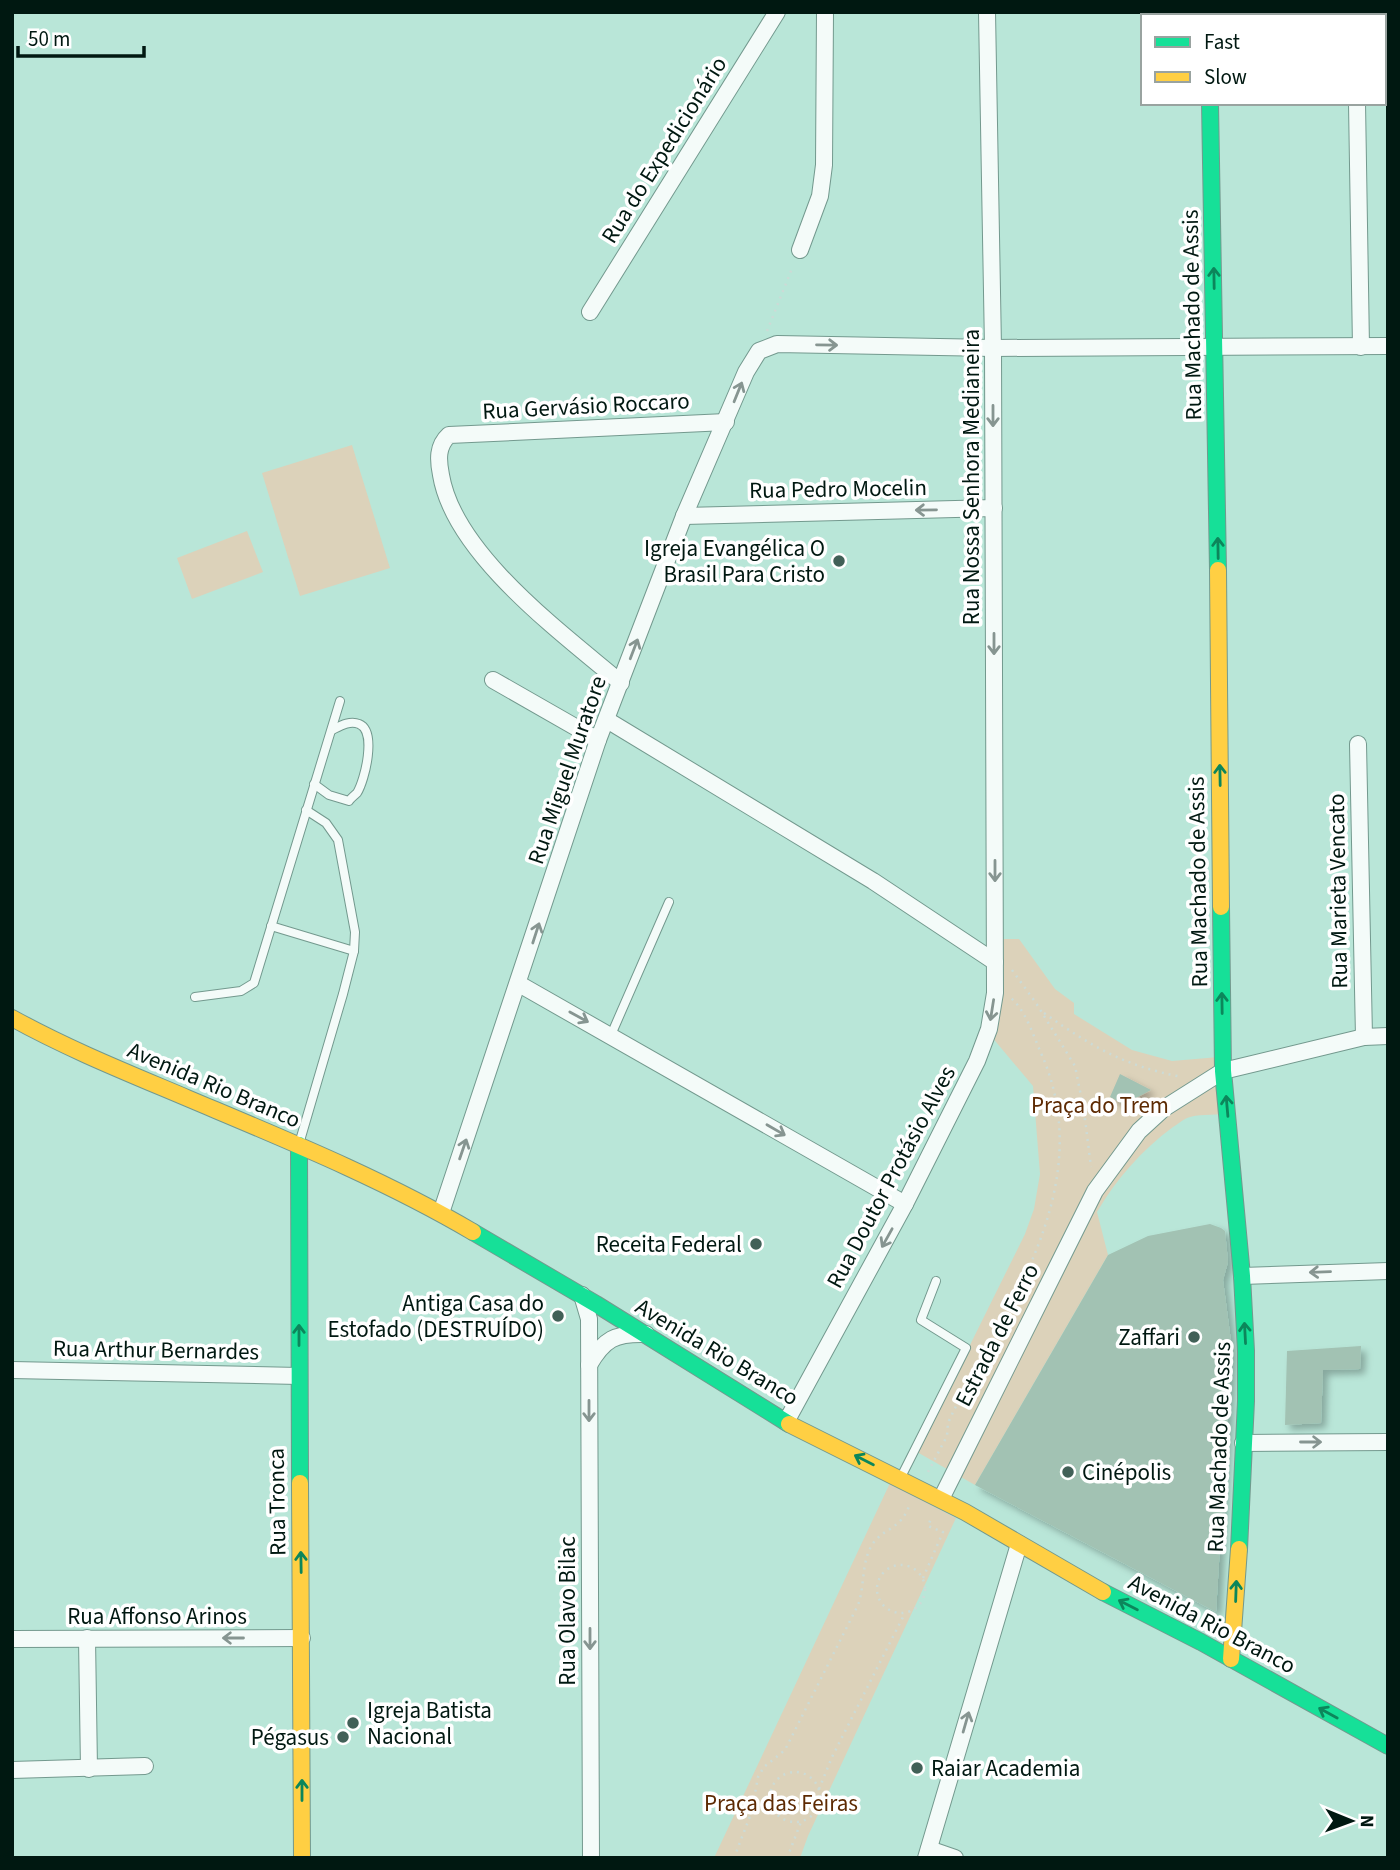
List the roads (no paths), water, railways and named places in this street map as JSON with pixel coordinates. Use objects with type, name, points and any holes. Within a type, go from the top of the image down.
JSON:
[{"type":"street","name":"Rua do Expedicionário","points":[[590,312],[777,12]]},
{"type":"street","name":"Rua Nossa Senhora Medianeira","points":[[987,12],[993,348],[995,952]]},
{"type":"street","points":[[800,250],[820,196],[824,165],[821,15]]},
{"type":"street","name":"Rua Machado de Assis","points":[[1210,105],[1216,347],[1223,1071],[1242,1276],[1246,1352],[1231,1659]]},
{"type":"street","points":[[1357,105],[1361,347]]},
{"type":"street","name":"Rua Miguel Muratore","points":[[441,1213],[598,740],[684,516],[746,372],[760,351],[777,344],[993,348]]},
{"type":"street","points":[[993,348],[1388,346]]},
{"type":"street","name":"Rua Gervásio Roccaro","points":[[621,683],[539,614],[485,558],[466,533],[444,495],[439,463],[440,448],[449,435],[726,422]]},
{"type":"street","name":"Rua Pedro Mocelin","points":[[684,516],[994,508]]},
{"type":"street","points":[[493,680],[598,740]]},
{"type":"street","points":[[607,720],[995,952]]},
{"type":"street","name":"Rua Marieta Vencato","points":[[1359,744],[1364,1037]]},
{"type":"street","name":"Rua Doutor Protásio Alves","points":[[786,1422],[905,1204],[977,1061],[989,1029],[995,993],[995,952]]},
{"type":"street","points":[[519,984],[905,1204]]},
{"type":"street","name":"Avenida Rio Branco","points":[[12,1018],[91,1058],[299,1145],[441,1213],[582,1295],[786,1422],[941,1499],[1093,1587],[1388,1746]]},
{"type":"street","name":"Estrada de Ferro","points":[[941,1499],[1095,1191],[1139,1131],[1163,1109],[1223,1071],[1364,1037],[1388,1036]]},
{"type":"street","name":"Rua Tronca","points":[[299,1145],[302,1858]]},
{"type":"street","points":[[1242,1276],[1388,1271]]},
{"type":"street","name":"Rua Olavo Bilac","points":[[582,1295],[589,1320],[591,1858]]},
{"type":"street","points":[[589,1365],[599,1348],[609,1340],[630,1333],[646,1334]]},
{"type":"street","name":"Rua Arthur Bernardes","points":[[12,1370],[299,1376]]},
{"type":"street","points":[[1243,1443],[1388,1442]]},
{"type":"street","points":[[956,1858],[928,1854],[1018,1544]]},
{"type":"street","points":[[87,1638],[89,1769]]},
{"type":"street","name":"Rua Affonso Arinos","points":[[12,1639],[302,1638]]},
{"type":"street","points":[[12,1770],[145,1766]]},
{"type":"lane","points":[[195,997],[241,991],[254,983],[340,701]]},
{"type":"lane","points":[[314,784],[329,795],[349,801],[356,793],[364,772],[369,740],[365,728],[357,723],[346,723],[332,730]]},
{"type":"lane","points":[[299,1145],[354,951],[355,932],[338,840],[326,823],[306,810]]},
{"type":"lane","points":[[611,1035],[668,902]]},
{"type":"lane","points":[[271,926],[354,951]]},
{"type":"lane","points":[[900,1479],[966,1348],[922,1322],[921,1318],[936,1281]]},
{"type":"place","name":"Igreja Evangélica O Brasil Para Cristo","points":[[839,561]]},
{"type":"place","name":"Receita Federal","points":[[756,1244]]},
{"type":"place","name":"Antiga Casa do Estofado (DESTRUÍDO)","points":[[558,1316]]},
{"type":"place","name":"Zaffari","points":[[1194,1337]]},
{"type":"place","name":"Cinépolis","points":[[1068,1472]]},
{"type":"place","name":"Igreja Batista Nacional","points":[[353,1723]]},
{"type":"place","name":"Pégasus","points":[[343,1737]]},
{"type":"place","name":"Raiar Academia","points":[[917,1768]]},
{"type":"park label","name":"Praça do Trem","points":[[1100,1105]]},
{"type":"park label","name":"Praça das Feiras","points":[[781,1803]]}]
